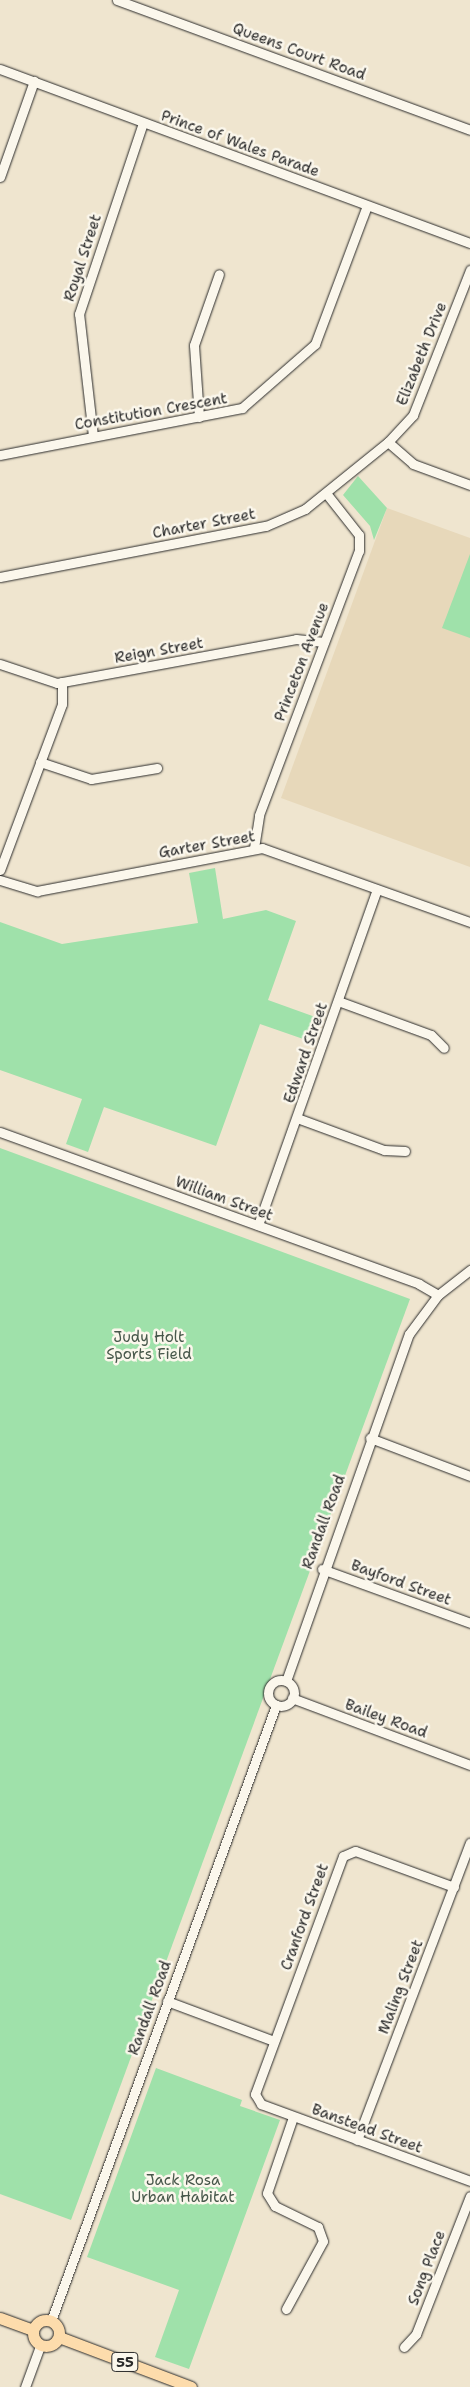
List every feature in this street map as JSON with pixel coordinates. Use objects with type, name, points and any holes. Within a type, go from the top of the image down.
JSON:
[{"type":"main road","points":[[0,2318],[33,2330],[40,2346],[52,2346],[59,2337],[51,2321],[40,2321],[33,2330]]},
{"type":"main road","name":"55","points":[[59,2337],[191,2387]]},
{"type":"street","name":"Queens Court Road","points":[[118,0],[470,130]]},
{"type":"street","name":"Prince of Wales Parade","points":[[0,69],[470,243]]},
{"type":"street","points":[[0,178],[34,82]]},
{"type":"street","name":"Royal Street","points":[[93,436],[79,314],[143,123]]},
{"type":"street","name":"Constitution Crescent","points":[[0,455],[242,408],[315,344],[367,206]]},
{"type":"street","name":"Elizabeth Drive","points":[[388,442],[420,404],[470,270]]},
{"type":"street","points":[[199,417],[194,344],[219,274]]},
{"type":"street","points":[[388,442],[413,464],[470,485]]},
{"type":"street","name":"Charter Street","points":[[0,577],[286,521],[326,493],[388,442]]},
{"type":"street","name":"Princeton Avenue","points":[[254,848],[259,815],[360,542],[351,524],[326,493]]},
{"type":"street","name":"Reign Street","points":[[0,664],[50,682],[62,682],[296,639],[324,642]]},
{"type":"street","points":[[0,870],[63,699],[62,682]]},
{"type":"street","points":[[40,762],[91,779],[157,768]]},
{"type":"street","name":"Garter Street","points":[[0,880],[37,891],[254,848],[270,849],[470,922]]},
{"type":"street","name":"Edward Street","points":[[258,1225],[377,889]]},
{"type":"street","points":[[338,1001],[431,1035],[444,1048]]},
{"type":"street","points":[[297,1118],[384,1150],[405,1151]]},
{"type":"street","name":"William Street","points":[[0,1132],[258,1225],[438,1295]]},
{"type":"street","name":"Randall Road","points":[[51,2321],[276,1705],[268,1690],[276,1681],[286,1681],[322,1569],[393,1374],[409,1334],[438,1295],[470,1270]]},
{"type":"street","points":[[370,1438],[470,1476]]},
{"type":"street","name":"Bayford Street","points":[[322,1569],[470,1623]]},
{"type":"street","points":[[276,1705],[292,1698],[292,1687],[286,1681]]},
{"type":"street","name":"Bailey Road","points":[[292,1698],[470,1765]]},
{"type":"street","name":"Maling Street","points":[[357,2140],[470,1843]]},
{"type":"street","name":"Cranford Street","points":[[256,2100],[274,2041],[343,1856],[355,1851],[454,1886]]},
{"type":"street","points":[[167,2001],[274,2041]]},
{"type":"street","name":"Banstead Street","points":[[256,2100],[293,2117],[470,2181]]},
{"type":"street","points":[[286,2309],[323,2241],[318,2227],[275,2206],[267,2193],[293,2117]]},
{"type":"street","name":"Song Place","points":[[404,2347],[416,2334],[470,2196]]},
{"type":"street","points":[[25,2387],[40,2346]]},
{"type":"shaded area","points":[[387,508],[470,538],[470,867],[281,798]]},
{"type":"green space","points":[[358,476],[387,508],[374,540],[370,526],[343,495]]},
{"type":"green space","points":[[470,554],[470,638],[442,628]]},
{"type":"green space","points":[[215,868],[223,919],[266,910],[296,921],[268,1000],[318,1018],[309,1041],[260,1024],[216,1146],[104,1107],[88,1152],[66,1144],[82,1099],[0,1070],[0,922],[62,944],[198,923],[189,873]]},
{"type":"green space","name":"Judy Holt Sports Field","points":[[0,1148],[410,1299],[71,2220],[0,2194]]},
{"type":"green space","name":"Jack Rosa Urban Habitat","points":[[156,2068],[242,2100],[240,2106],[280,2120],[189,2369],[155,2357],[179,2290],[87,2257]]}]
